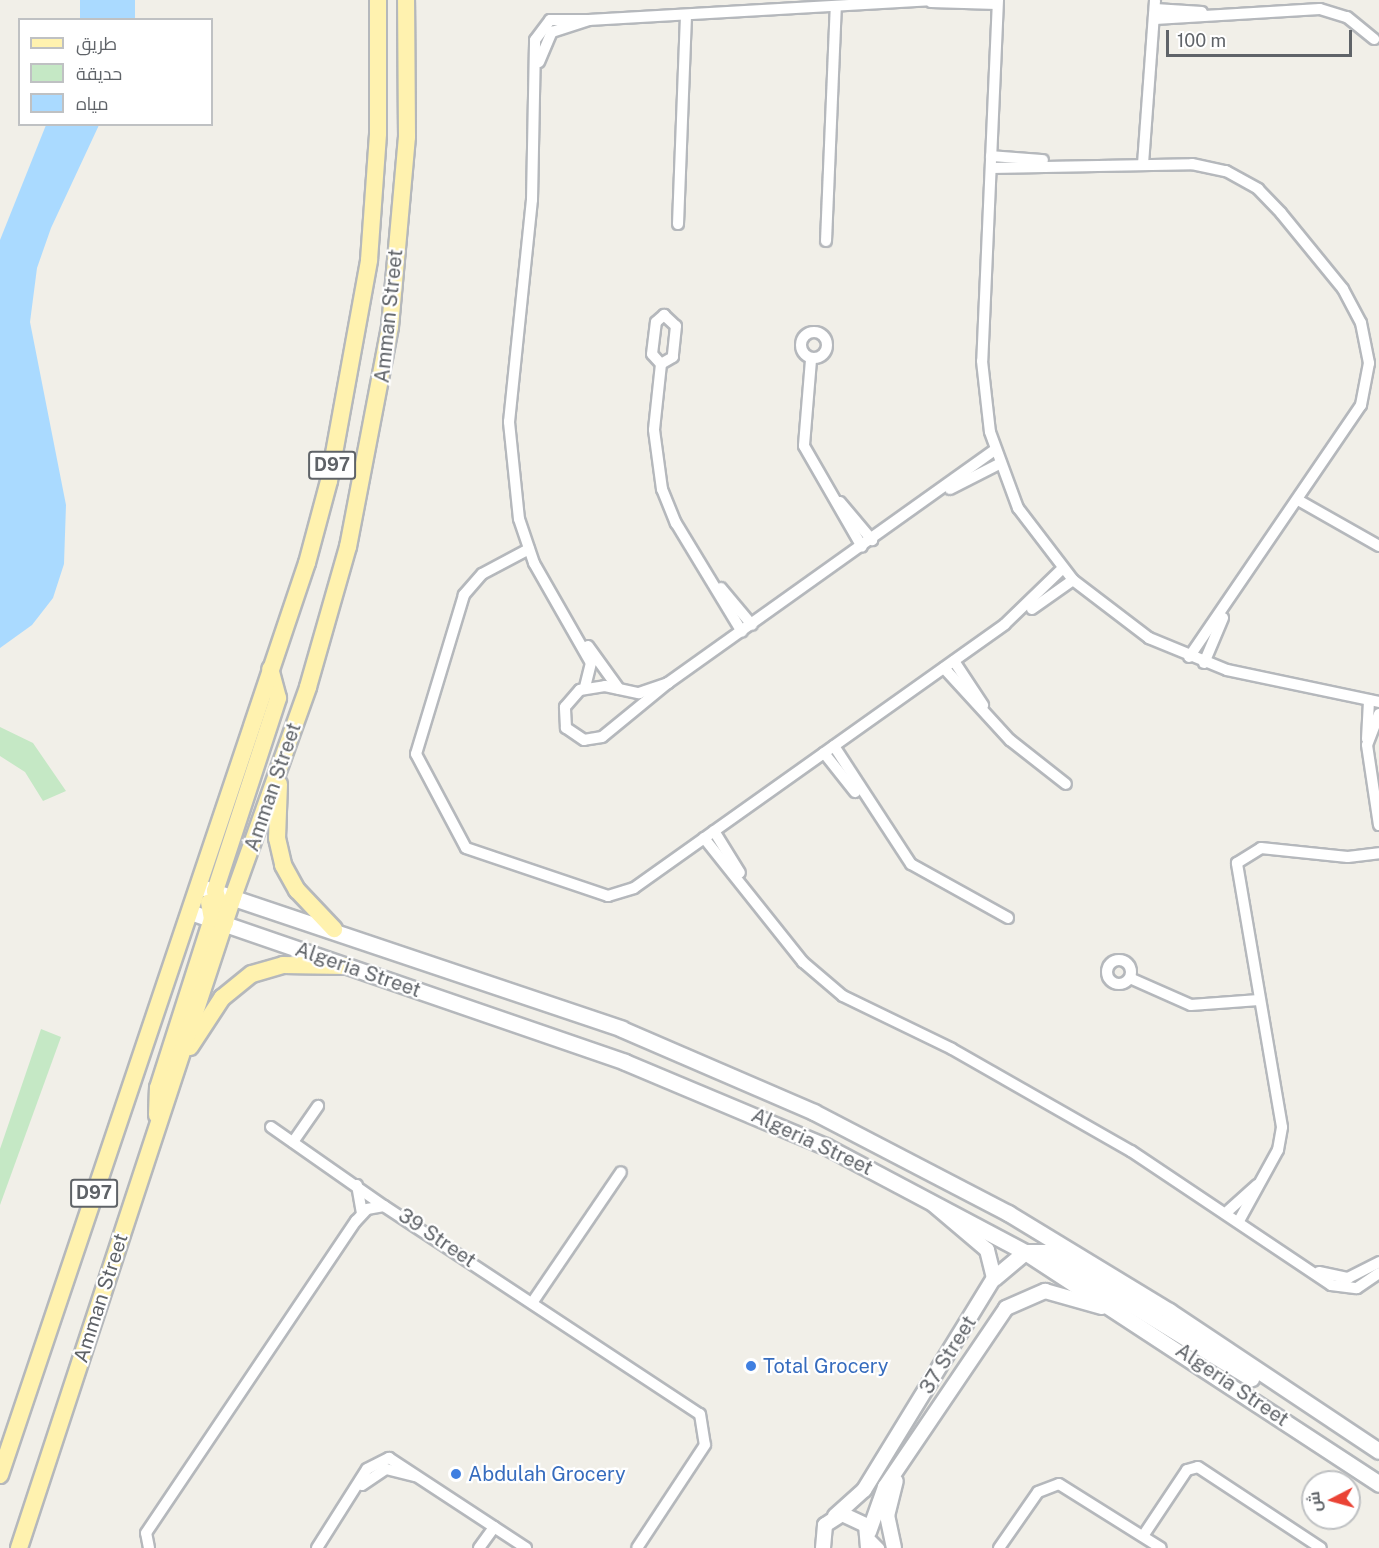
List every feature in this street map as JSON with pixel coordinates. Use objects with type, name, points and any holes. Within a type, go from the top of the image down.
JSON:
[{"type":"main road","name":"Amman Street","points":[[0,1475],[307,563],[358,341],[376,168],[378,0]]},
{"type":"main road","name":"Amman Street","points":[[19,1548],[159,1125],[219,921],[233,897],[280,767],[331,610],[378,405],[405,165],[406,0]]},
{"type":"main road","points":[[159,1125],[158,1088],[219,921],[215,891],[278,698],[270,669]]},
{"type":"main road","points":[[280,767],[277,838],[283,865],[297,890],[334,929]]},
{"type":"main road","points":[[197,890],[211,905],[219,921]]},
{"type":"main road","name":"Algeria Street","points":[[197,890],[215,891],[334,929],[622,1029],[850,1129],[1008,1213],[1169,1311],[1378,1450]]},
{"type":"main road","name":"Algeria Street","points":[[190,912],[702,1092],[928,1198],[1025,1252],[1128,1316],[1379,1484]]},
{"type":"main road","points":[[178,1065],[222,998],[252,974],[284,965],[346,966]]},
{"type":"main road","points":[[994,1278],[1025,1252],[1046,1252],[1309,1416],[1335,1422]]},
{"type":"street","points":[[995,450],[936,495],[668,682],[602,737],[584,740],[569,732],[564,713],[571,697],[585,687],[592,670],[582,643],[529,549],[513,489],[509,422],[530,226],[537,68],[552,32],[589,20],[934,1],[998,2],[981,328],[983,387],[999,464],[1028,525],[1062,569],[1129,625],[1204,663],[1374,701],[1367,739],[1379,825]]},
{"type":"street","points":[[826,241],[836,7]]},
{"type":"street","points":[[1143,164],[1155,9],[1203,12],[1329,10],[1374,39]]},
{"type":"street","points":[[678,224],[686,15]]},
{"type":"street","points":[[991,156],[1064,163]]},
{"type":"street","points":[[991,168],[1064,163],[1205,165],[1247,182],[1281,213],[1355,310],[1368,353],[1365,394],[1298,500],[1189,657]]},
{"type":"street","points":[[811,360],[802,439],[825,486],[862,547]]},
{"type":"street","points":[[661,364],[654,430],[658,471],[676,523],[742,632]]},
{"type":"street","points":[[936,495],[999,464]]},
{"type":"street","points":[[825,486],[872,540]]},
{"type":"street","points":[[1298,500],[1379,546]]},
{"type":"street","points":[[529,549],[482,574],[464,595],[417,739],[418,761],[456,835],[472,852],[608,896],[634,888],[1005,624],[1073,580]]},
{"type":"street","points":[[1005,624],[1062,569]]},
{"type":"street","points":[[705,570],[752,625]]},
{"type":"street","points":[[1204,663],[1231,598]]},
{"type":"street","points":[[582,643],[619,689]]},
{"type":"street","points":[[954,661],[994,723]]},
{"type":"street","points":[[944,668],[994,723],[1066,784]]},
{"type":"street","points":[[585,687],[645,692],[668,682]]},
{"type":"street","points":[[1367,739],[1379,714]]},
{"type":"street","points":[[834,746],[872,810]]},
{"type":"street","points":[[824,753],[918,869],[1008,918]]},
{"type":"street","points":[[714,831],[751,894]]},
{"type":"street","points":[[704,838],[803,962],[843,996],[1020,1086],[1228,1211],[1343,1289],[1363,1286],[1379,1272]]},
{"type":"street","points":[[1240,1219],[1278,1150],[1282,1126],[1235,873],[1240,858],[1261,848],[1348,857],[1379,853]]},
{"type":"street","points":[[1132,980],[1191,1005],[1259,1000]]},
{"type":"street","points":[[293,1142],[318,1106]]},
{"type":"street","points":[[272,1127],[384,1206]]},
{"type":"street","points":[[532,1303],[621,1172]]},
{"type":"street","points":[[149,1548],[146,1533],[362,1213],[357,1185]]},
{"type":"street","points":[[1228,1211],[1257,1185]]},
{"type":"street","points":[[928,1198],[987,1250],[994,1278]]},
{"type":"street","name":"39 Street","points":[[362,1213],[384,1206],[532,1303],[703,1420],[705,1445],[637,1548]]},
{"type":"street","points":[[1311,1268],[1348,1278],[1379,1262]]},
{"type":"street","name":"37 Street","points":[[835,1516],[864,1490],[994,1278]]},
{"type":"street","name":"37 Street","points":[[871,1542],[879,1497],[1015,1302],[1054,1291],[1128,1316]]},
{"type":"street","points":[[894,1548],[888,1507],[905,1457]]},
{"type":"street","points":[[1143,1536],[1187,1470],[1198,1467],[1321,1548]]},
{"type":"street","points":[[316,1548],[353,1494],[381,1470],[418,1477],[526,1548]]},
{"type":"street","points":[[999,1548],[1038,1492],[1053,1485],[1072,1487],[1161,1548]]},
{"type":"street","points":[[823,1548],[822,1532],[835,1516],[855,1516],[871,1542]]},
{"type":"street","points":[[479,1548],[494,1527]]},
{"type":"green space","points":[[0,727],[33,743],[66,791],[43,801],[25,772],[0,756]]},
{"type":"green space","points":[[41,1029],[61,1037],[0,1205],[0,1149]]},
{"type":"water","points":[[80,0],[135,0],[135,18],[80,18]]},
{"type":"water","points":[[46,126],[99,126],[51,228],[37,268],[30,322],[66,505],[64,564],[53,598],[32,625],[0,648],[0,240]]},
{"type":"place","name":"Total Grocery","points":[[751,1366]]},
{"type":"place","name":"Abdulah Grocery","points":[[456,1474]]}]
